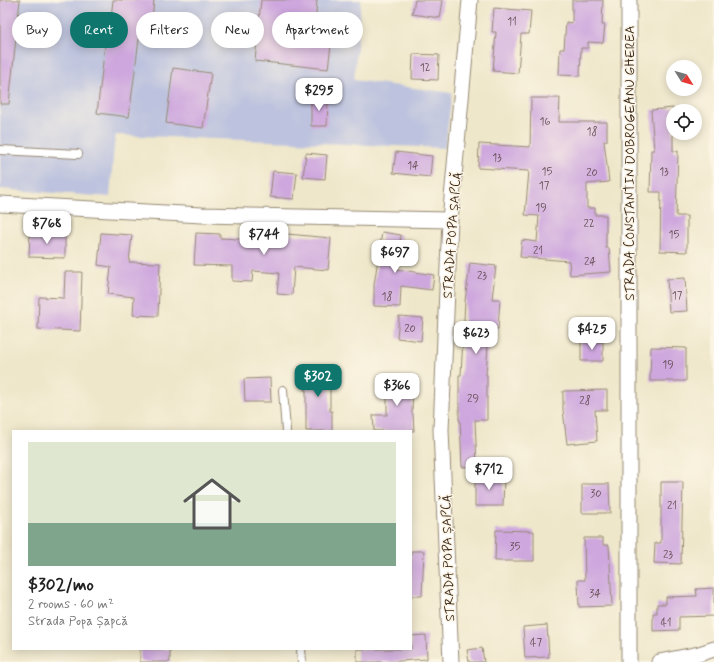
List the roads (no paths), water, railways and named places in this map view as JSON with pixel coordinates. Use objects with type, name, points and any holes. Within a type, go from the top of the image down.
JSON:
[{"type":"street","name":"STRADA POPA ȘAPCĂ","points":[[451,662],[441,430],[450,220],[470,0]]},
{"type":"street","name":"STRADA CONSTANTIN DOBROGEANU GHEREA","points":[[629,0],[629,662]]},
{"type":"street","points":[[0,204],[202,215],[450,220]]},
{"type":"street","points":[[659,662],[700,658],[714,649]]},
{"type":"lane","points":[[0,150],[78,154]]},
{"type":"lane","points":[[283,390],[286,430]]},
{"type":"lane","points":[[301,650],[302,662]]}]
